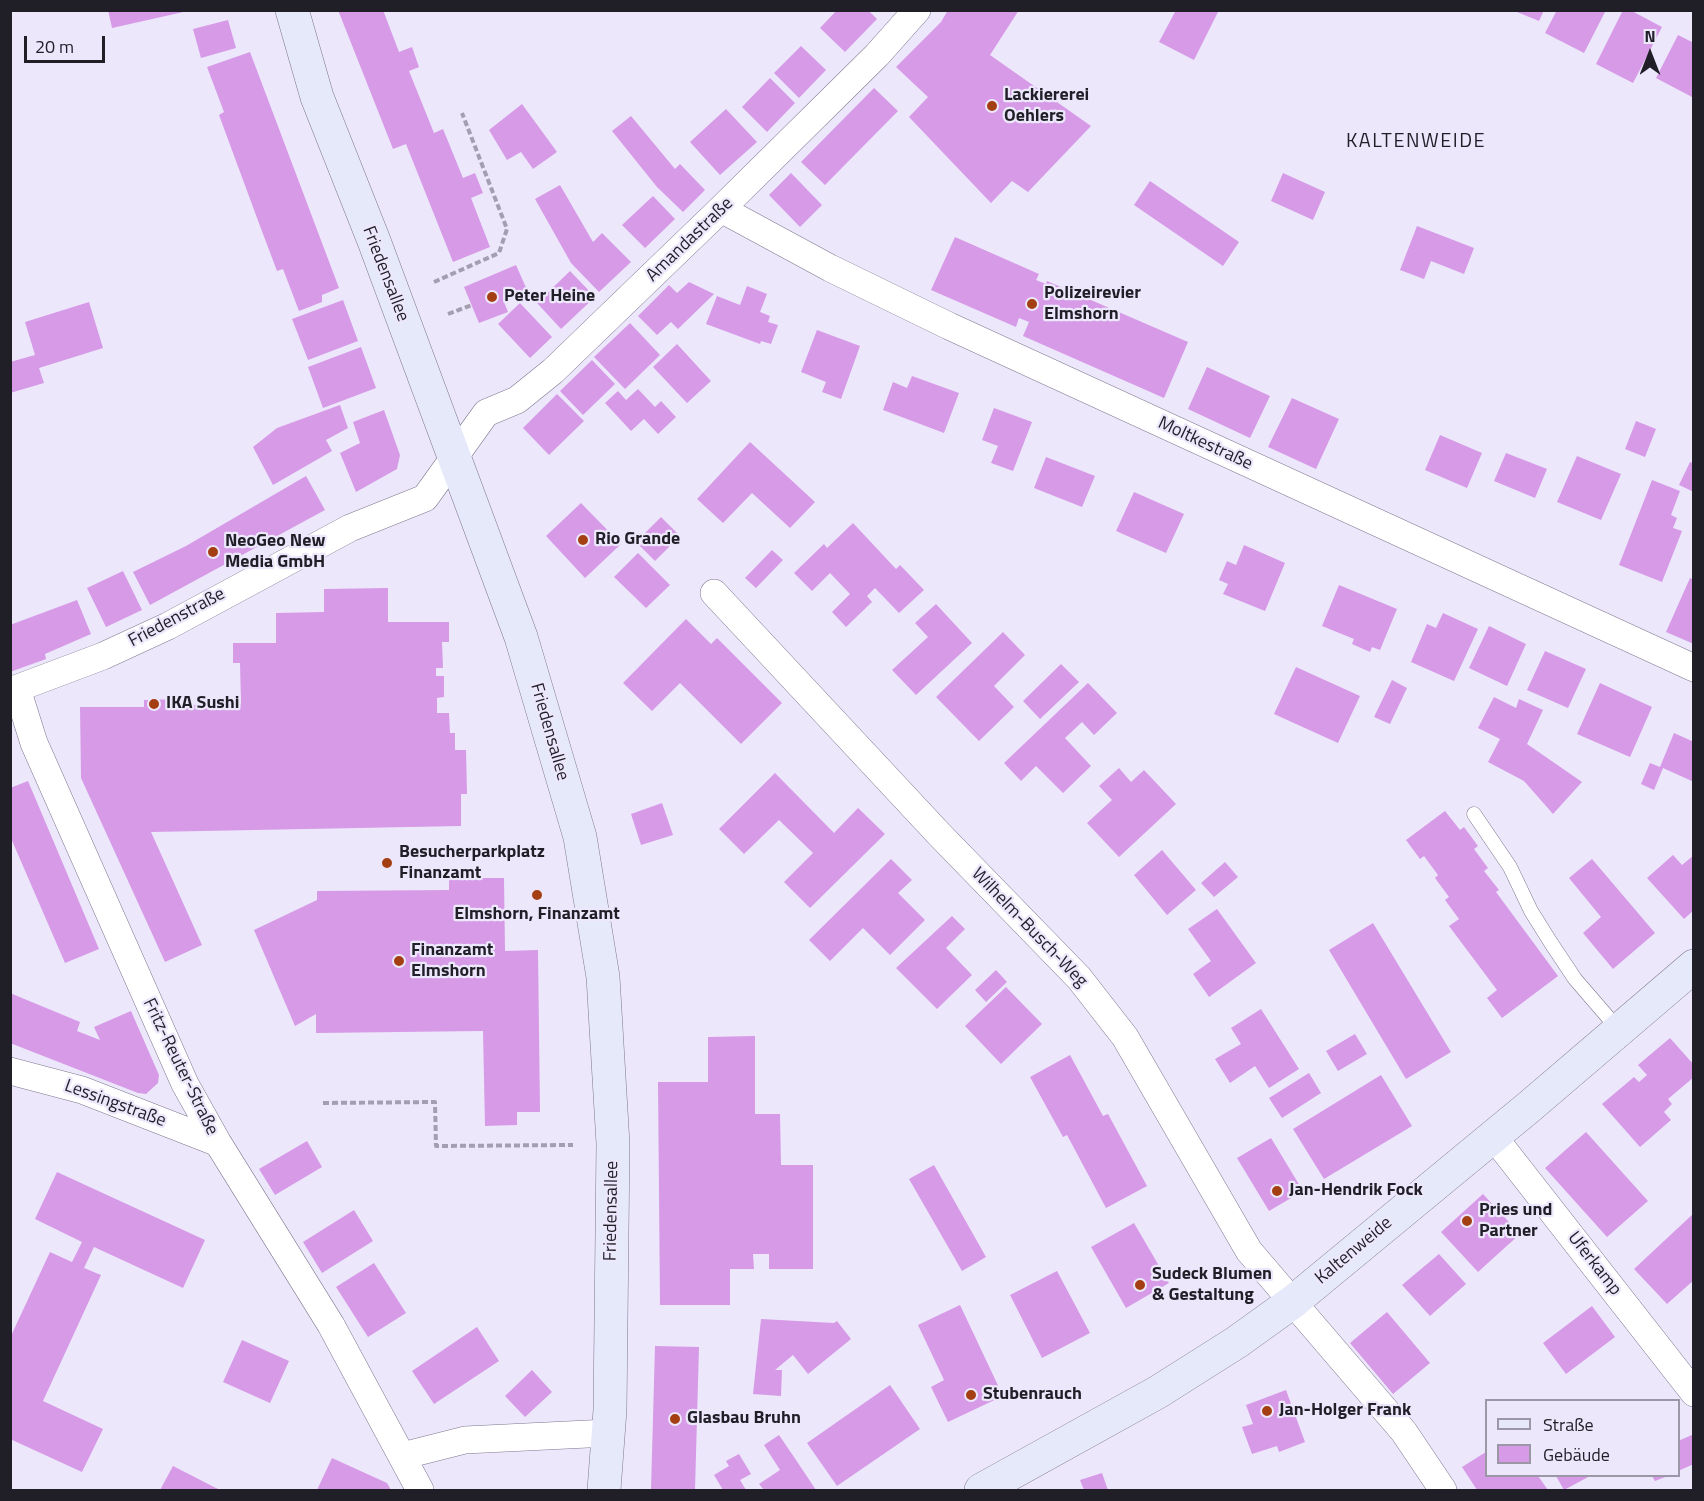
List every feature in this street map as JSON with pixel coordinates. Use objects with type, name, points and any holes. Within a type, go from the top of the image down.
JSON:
[{"type":"main road","name":"Friedensallee","points":[[292,10],[317,97],[521,637],[580,837],[603,977],[613,1144],[608,1469]]},
{"type":"main road","name":"Kaltenweide","points":[[981,1491],[1158,1392],[1237,1342],[1294,1301],[1694,966]]},
{"type":"street","name":"Amandastraße","points":[[453,456],[486,413],[517,400],[553,371],[877,55],[917,10]]},
{"type":"street","name":"Moltkestraße","points":[[721,209],[820,263],[949,326],[1694,668]]},
{"type":"street","name":"Friedenstraße","points":[[14,690],[103,656],[168,626],[350,528],[425,498],[453,456]]},
{"type":"street","name":"Wilhelm-Busch-Weg","points":[[714,592],[939,834],[1078,978],[1125,1037],[1249,1251],[1404,1432],[1443,1491]]},
{"type":"street","name":"Fritz-Reuter-Straße","points":[[14,690],[34,742],[185,1084],[218,1143],[331,1325],[420,1491]]},
{"type":"street","name":"Lessingstraße","points":[[10,1071],[82,1090],[218,1143]]},
{"type":"street","name":"Uferkamp","points":[[1493,1136],[1694,1393]]},
{"type":"street","points":[[402,1456],[465,1440],[608,1469]]},
{"type":"lane","points":[[1474,814],[1510,867],[1531,911],[1551,943],[1575,978],[1619,1030]]},
{"type":"path","points":[[434,282],[499,253],[507,229],[462,113]]},
{"type":"path","points":[[448,314],[472,305]]},
{"type":"path","points":[[323,1103],[435,1102],[436,1146],[573,1145]]},
{"type":"building","points":[[108,10],[188,10],[188,11],[112,28]]},
{"type":"building","points":[[338,10],[383,10],[399,52],[412,47],[419,67],[409,71],[434,133],[443,129],[463,178],[475,173],[483,193],[471,198],[490,247],[453,262],[406,144],[393,149]]},
{"type":"building","points":[[837,10],[868,10],[877,19],[845,52],[820,28]]},
{"type":"building","name":"Lackiererei Oehlers","points":[[948,10],[1019,10],[990,55],[1091,126],[1028,192],[1012,181],[991,203],[909,117],[928,97],[896,67],[941,22]]},
{"type":"building","points":[[1176,10],[1219,10],[1194,60],[1159,42]]},
{"type":"building","points":[[1512,10],[1544,10],[1539,21]]},
{"type":"building","points":[[1557,10],[1606,10],[1584,53],[1545,33]]},
{"type":"building","points":[[1623,10],[1630,10],[1662,27],[1633,83],[1596,64]]},
{"type":"building","points":[[228,20],[236,48],[201,58],[193,29]]},
{"type":"building","points":[[1678,35],[1694,43],[1692,97],[1656,78]]},
{"type":"building","points":[[801,46],[826,70],[799,98],[774,73]]},
{"type":"building","points":[[250,52],[339,288],[322,295],[322,302],[299,311],[283,269],[277,271],[260,226],[219,115],[224,112],[207,67]]},
{"type":"building","points":[[770,78],[795,103],[767,132],[742,107]]},
{"type":"building","points":[[874,88],[898,111],[825,185],[801,162]]},
{"type":"building","points":[[522,104],[557,152],[533,169],[521,152],[507,160],[489,130]]},
{"type":"building","points":[[726,109],[757,142],[720,175],[690,142]]},
{"type":"building","points":[[631,116],[675,169],[680,164],[705,190],[683,212],[657,187],[612,131]]},
{"type":"building","points":[[791,173],[822,205],[800,227],[769,195]]},
{"type":"building","points":[[1283,173],[1325,192],[1313,220],[1271,201]]},
{"type":"building","points":[[1150,181],[1239,242],[1223,266],[1134,205]]},
{"type":"building","points":[[560,185],[593,242],[602,233],[631,262],[599,292],[571,263],[535,199]]},
{"type":"building","points":[[653,196],[675,219],[645,248],[622,225]]},
{"type":"building","points":[[1417,226],[1474,248],[1464,274],[1431,261],[1424,279],[1400,270]]},
{"type":"building","name":"Polizeirevier Elmshorn","points":[[955,237],[1039,274],[1036,280],[1046,284],[1047,281],[1188,342],[1164,398],[1023,336],[1029,322],[1019,318],[1016,327],[931,290]]},
{"type":"building","name":"Peter Heine","points":[[516,265],[528,292],[504,302],[508,312],[479,323],[464,287]]},
{"type":"building","points":[[570,271],[595,297],[561,329],[537,303]]},
{"type":"building","points":[[689,282],[714,294],[678,329],[671,322],[657,335],[638,316],[669,285],[677,293]]},
{"type":"building","points":[[747,286],[767,294],[760,312],[770,316],[768,322],[778,325],[771,344],[761,341],[760,344],[706,324],[717,296],[740,305]]},
{"type":"building","points":[[343,300],[358,341],[308,360],[292,319]]},
{"type":"building","points":[[89,302],[103,348],[39,368],[44,383],[10,393],[10,362],[35,355],[25,322]]},
{"type":"building","points":[[520,303],[552,337],[530,358],[498,324]]},
{"type":"building","points":[[630,323],[660,355],[625,389],[594,357]]},
{"type":"building","points":[[817,330],[860,346],[841,399],[822,392],[826,382],[801,372]]},
{"type":"building","points":[[677,344],[711,381],[687,403],[653,367]]},
{"type":"building","points":[[361,347],[376,388],[323,408],[308,367]]},
{"type":"building","points":[[592,360],[615,384],[583,415],[560,391]]},
{"type":"building","points":[[1207,367],[1270,396],[1250,438],[1188,409]]},
{"type":"building","points":[[912,376],[959,393],[944,433],[883,410],[893,382],[907,388]]},
{"type":"building","points":[[638,389],[655,407],[661,401],[676,417],[658,434],[644,419],[631,431],[605,403],[618,391],[626,400]]},
{"type":"building","points":[[557,394],[584,421],[549,455],[523,428]]},
{"type":"building","points":[[1292,398],[1339,419],[1316,469],[1268,447]]},
{"type":"building","points":[[340,405],[348,428],[326,440],[332,451],[273,485],[253,447],[277,428]]},
{"type":"building","points":[[994,408],[1032,422],[1013,471],[991,463],[998,446],[982,440]]},
{"type":"building","points":[[384,410],[400,455],[397,469],[356,492],[340,453],[360,443],[353,422]]},
{"type":"building","points":[[1636,421],[1656,429],[1645,457],[1625,449]]},
{"type":"building","points":[[1440,435],[1482,453],[1467,488],[1425,470]]},
{"type":"building","points":[[750,442],[815,502],[790,528],[752,493],[723,523],[697,499]]},
{"type":"building","points":[[1506,453],[1547,469],[1535,498],[1494,481]]},
{"type":"building","points":[[1577,456],[1621,474],[1601,520],[1557,502]]},
{"type":"building","points":[[1046,457],[1095,476],[1082,507],[1034,488]]},
{"type":"building","points":[[1690,462],[1694,464],[1694,492],[1679,485]]},
{"type":"building","points":[[306,476],[325,510],[150,605],[133,572],[186,546]]},
{"type":"building","points":[[1652,480],[1680,491],[1671,515],[1677,518],[1673,528],[1682,531],[1662,582],[1619,565]]},
{"type":"building","points":[[1134,492],[1184,514],[1166,553],[1116,531]]},
{"type":"building","name":"Rio Grande","points":[[581,503],[621,544],[585,578],[546,536]]},
{"type":"building","points":[[661,517],[680,536],[655,561],[636,542]]},
{"type":"building","points":[[853,523],[896,569],[900,565],[924,590],[899,613],[875,588],[867,596],[872,602],[846,627],[832,612],[850,594],[830,573],[812,591],[794,573],[824,544],[827,548]]},
{"type":"building","points":[[1244,545],[1285,563],[1265,611],[1223,594],[1228,584],[1219,580],[1227,561],[1236,565]]},
{"type":"building","points":[[772,550],[783,560],[756,588],[745,578]]},
{"type":"building","points":[[638,553],[670,585],[646,608],[614,577]]},
{"type":"building","points":[[123,571],[142,610],[106,627],[87,588]]},
{"type":"building","points":[[1690,578],[1694,580],[1694,644],[1666,632]]},
{"type":"building","points":[[1339,585],[1397,609],[1380,650],[1372,647],[1370,652],[1352,644],[1354,639],[1322,626]]},
{"type":"building","points":[[388,588],[388,622],[449,622],[449,642],[442,642],[443,668],[436,668],[436,676],[444,676],[444,697],[437,698],[437,713],[449,713],[450,733],[455,733],[455,750],[466,750],[467,794],[461,794],[461,826],[151,832],[202,945],[165,962],[81,778],[80,707],[144,707],[144,700],[183,699],[183,705],[209,705],[209,710],[219,710],[219,705],[241,704],[240,663],[233,663],[233,643],[276,643],[276,613],[324,612],[324,589]]},
{"type":"building","points":[[77,600],[91,634],[45,654],[46,659],[10,672],[10,625]]},
{"type":"building","points":[[936,604],[972,643],[916,695],[892,670],[928,637],[915,623]]},
{"type":"building","points":[[1443,613],[1478,629],[1454,681],[1411,662],[1427,624],[1436,628]]},
{"type":"building","points":[[686,619],[711,644],[717,638],[782,703],[741,744],[680,683],[652,711],[623,683]]},
{"type":"building","points":[[1489,626],[1526,644],[1507,686],[1469,668]]},
{"type":"building","points":[[1003,632],[1025,655],[994,686],[1014,707],[979,741],[936,697]]},
{"type":"building","points":[[1545,651],[1586,669],[1568,708],[1527,690]]},
{"type":"building","points":[[1061,664],[1079,682],[1040,719],[1023,701]]},
{"type":"building","points":[[1296,667],[1360,696],[1338,743],[1274,714]]},
{"type":"building","points":[[1392,680],[1407,688],[1390,724],[1374,717]]},
{"type":"building","points":[[1088,683],[1117,713],[1094,735],[1082,722],[1065,738],[1091,766],[1063,793],[1036,766],[1021,781],[1004,763]]},
{"type":"building","points":[[1600,683],[1652,707],[1630,757],[1577,734]]},
{"type":"building","points":[[1494,697],[1516,708],[1519,699],[1543,710],[1527,744],[1582,782],[1553,814],[1524,781],[1488,762],[1500,739],[1478,728]]},
{"type":"building","points":[[1674,733],[1694,742],[1694,782],[1663,768],[1654,790],[1641,784],[1650,763],[1660,767]]},
{"type":"building","points":[[1119,768],[1131,782],[1144,770],[1176,804],[1119,857],[1087,823],[1112,800],[1099,786]]},
{"type":"building","points":[[775,773],[834,833],[858,808],[885,834],[810,908],[784,882],[813,853],[779,820],[744,854],[719,829]]},
{"type":"building","points":[[28,781],[99,949],[65,963],[10,836],[10,788]]},
{"type":"building","points":[[662,803],[673,835],[641,845],[631,814]]},
{"type":"building","points":[[1445,811],[1460,830],[1464,827],[1478,846],[1474,849],[1488,868],[1484,871],[1499,890],[1496,892],[1558,976],[1502,1018],[1487,998],[1497,990],[1449,926],[1459,919],[1445,900],[1449,897],[1435,878],[1438,875],[1424,856],[1420,859],[1406,840]]},
{"type":"building","points":[[1162,850],[1196,890],[1167,915],[1134,875]]},
{"type":"building","points":[[1673,855],[1682,865],[1694,855],[1694,910],[1684,919],[1647,878]]},
{"type":"building","points":[[891,859],[912,880],[898,893],[925,920],[890,955],[863,928],[830,961],[809,940]]},
{"type":"building","points":[[1592,859],[1655,933],[1613,969],[1583,933],[1601,917],[1569,878]]},
{"type":"building","points":[[1225,862],[1238,877],[1214,897],[1201,883]]},
{"type":"building","points":[[449,878],[504,878],[505,951],[538,950],[540,1112],[517,1112],[517,1125],[485,1126],[483,1031],[316,1033],[316,1014],[295,1026],[254,930],[317,900],[317,891],[449,890]]},
{"type":"building","points":[[1217,909],[1256,963],[1209,997],[1193,974],[1211,961],[1188,929]]},
{"type":"building","points":[[952,916],[965,929],[946,948],[972,975],[937,1009],[896,968]]},
{"type":"building","points":[[1373,923],[1451,1052],[1406,1079],[1329,950]]},
{"type":"building","points":[[996,970],[1007,982],[986,1002],[975,990]]},
{"type":"building","points":[[1006,987],[1042,1024],[1001,1064],[965,1026]]},
{"type":"building","points":[[10,993],[80,1022],[77,1031],[100,1040],[94,1027],[131,1011],[159,1075],[158,1083],[146,1094],[138,1093],[10,1043]]},
{"type":"building","points":[[1261,1009],[1299,1069],[1269,1088],[1255,1066],[1230,1083],[1215,1059],[1241,1044],[1231,1028]]},
{"type":"building","points":[[1355,1034],[1367,1054],[1338,1071],[1326,1051]]},
{"type":"building","points":[[755,1036],[755,1114],[780,1114],[781,1165],[813,1165],[813,1269],[769,1269],[769,1254],[753,1254],[754,1269],[730,1269],[730,1305],[660,1305],[658,1082],[708,1082],[708,1037]]},
{"type":"building","points":[[1670,1038],[1694,1065],[1694,1077],[1668,1099],[1672,1104],[1664,1112],[1671,1120],[1640,1147],[1602,1104],[1634,1077],[1639,1082],[1647,1075],[1638,1065]]},
{"type":"building","points":[[1070,1055],[1103,1116],[1108,1114],[1147,1186],[1106,1208],[1067,1135],[1063,1137],[1030,1077]]},
{"type":"building","points":[[1309,1073],[1321,1093],[1282,1118],[1269,1098]]},
{"type":"building","points":[[1381,1075],[1412,1126],[1324,1179],[1293,1129]]},
{"type":"building","points":[[1586,1132],[1648,1201],[1607,1237],[1545,1168]]},
{"type":"building","points":[[1271,1138],[1303,1191],[1269,1211],[1237,1158]]},
{"type":"building","points":[[307,1141],[322,1167],[275,1195],[259,1169]]},
{"type":"building","points":[[934,1165],[986,1257],[962,1271],[909,1179]]},
{"type":"building","points":[[57,1172],[205,1240],[183,1288],[94,1247],[84,1268],[101,1275],[43,1401],[103,1429],[82,1472],[10,1439],[10,1338],[50,1252],[72,1262],[82,1242],[35,1219]]},
{"type":"building","points":[[1483,1194],[1520,1234],[1478,1272],[1441,1232]]},
{"type":"building","points":[[354,1210],[373,1241],[322,1273],[303,1242]]},
{"type":"building","points":[[1694,1213],[1694,1280],[1667,1304],[1634,1269]]},
{"type":"building","points":[[1134,1223],[1169,1283],[1126,1308],[1091,1247]]},
{"type":"building","points":[[1439,1254],[1466,1284],[1430,1316],[1402,1285]]},
{"type":"building","points":[[374,1263],[406,1313],[368,1337],[336,1287]]},
{"type":"building","points":[[1057,1271],[1090,1333],[1042,1358],[1010,1295]]},
{"type":"building","points":[[960,1305],[1003,1396],[948,1422],[931,1387],[944,1380],[918,1325]]},
{"type":"building","points":[[1592,1306],[1615,1337],[1566,1374],[1543,1343]]},
{"type":"building","points":[[1387,1312],[1430,1363],[1393,1394],[1350,1343]]},
{"type":"building","points":[[761,1319],[834,1323],[837,1321],[851,1339],[808,1374],[793,1355],[775,1370],[782,1370],[781,1396],[753,1394]]},
{"type":"building","points":[[477,1327],[499,1361],[434,1404],[412,1371]]},
{"type":"building","points":[[242,1340],[289,1361],[270,1403],[223,1382]]},
{"type":"building","name":"Glasbau Bruhn","points":[[655,1346],[699,1347],[695,1490],[651,1490]]},
{"type":"building","points":[[532,1370],[552,1392],[525,1417],[505,1396]]},
{"type":"building","points":[[890,1385],[920,1429],[837,1486],[807,1443]]},
{"type":"building","points":[[1286,1390],[1305,1442],[1279,1452],[1277,1446],[1252,1454],[1242,1427],[1253,1424],[1246,1405]]},
{"type":"building","points":[[1694,1434],[1694,1464],[1680,1470],[1680,1440]]},
{"type":"building","points":[[779,1435],[816,1490],[764,1490],[759,1484],[780,1470],[764,1445]]},
{"type":"building","points":[[1485,1453],[1485,1477],[1539,1477],[1548,1490],[1477,1490],[1462,1467]]},
{"type":"building","points":[[739,1454],[751,1474],[740,1480],[746,1490],[723,1490],[714,1475],[729,1466],[726,1461]]},
{"type":"building","points":[[332,1458],[387,1483],[391,1490],[317,1490]]},
{"type":"building","points":[[173,1466],[216,1488],[220,1490],[160,1490]]},
{"type":"building","points":[[1102,1473],[1108,1490],[1084,1490],[1080,1480]]},
{"type":"building","points":[[1557,1477],[1588,1477],[1564,1490]]},
{"type":"building","points":[[1653,1477],[1665,1477],[1655,1481]]},
{"type":"place","name":"Lackiererei Oehlers","points":[[992,106]]},
{"type":"place","name":"Peter Heine","points":[[492,297]]},
{"type":"place","name":"Polizeirevier Elmshorn","points":[[1032,304]]},
{"type":"place","name":"Rio Grande","points":[[583,540]]},
{"type":"place","name":"NeoGeo New Media GmbH","points":[[213,552]]},
{"type":"place","name":"IKA Sushi","points":[[154,704]]},
{"type":"place","name":"Besucherparkplatz Finanzamt","points":[[387,863]]},
{"type":"place","name":"Elmshorn, Finanzamt","points":[[537,895]]},
{"type":"place","name":"Finanzamt Elmshorn","points":[[399,961]]},
{"type":"place","name":"Jan-Hendrik Fock","points":[[1277,1191]]},
{"type":"place","name":"Pries und Partner","points":[[1467,1221]]},
{"type":"place","name":"Sudeck Blumen & Gestaltung","points":[[1140,1285]]},
{"type":"place","name":"Stubenrauch","points":[[971,1395]]},
{"type":"place","name":"Jan-Holger Frank","points":[[1267,1411]]},
{"type":"place","name":"Glasbau Bruhn","points":[[675,1419]]},
{"type":"district","name":"KALTENWEIDE","points":[[1416,142]]}]
